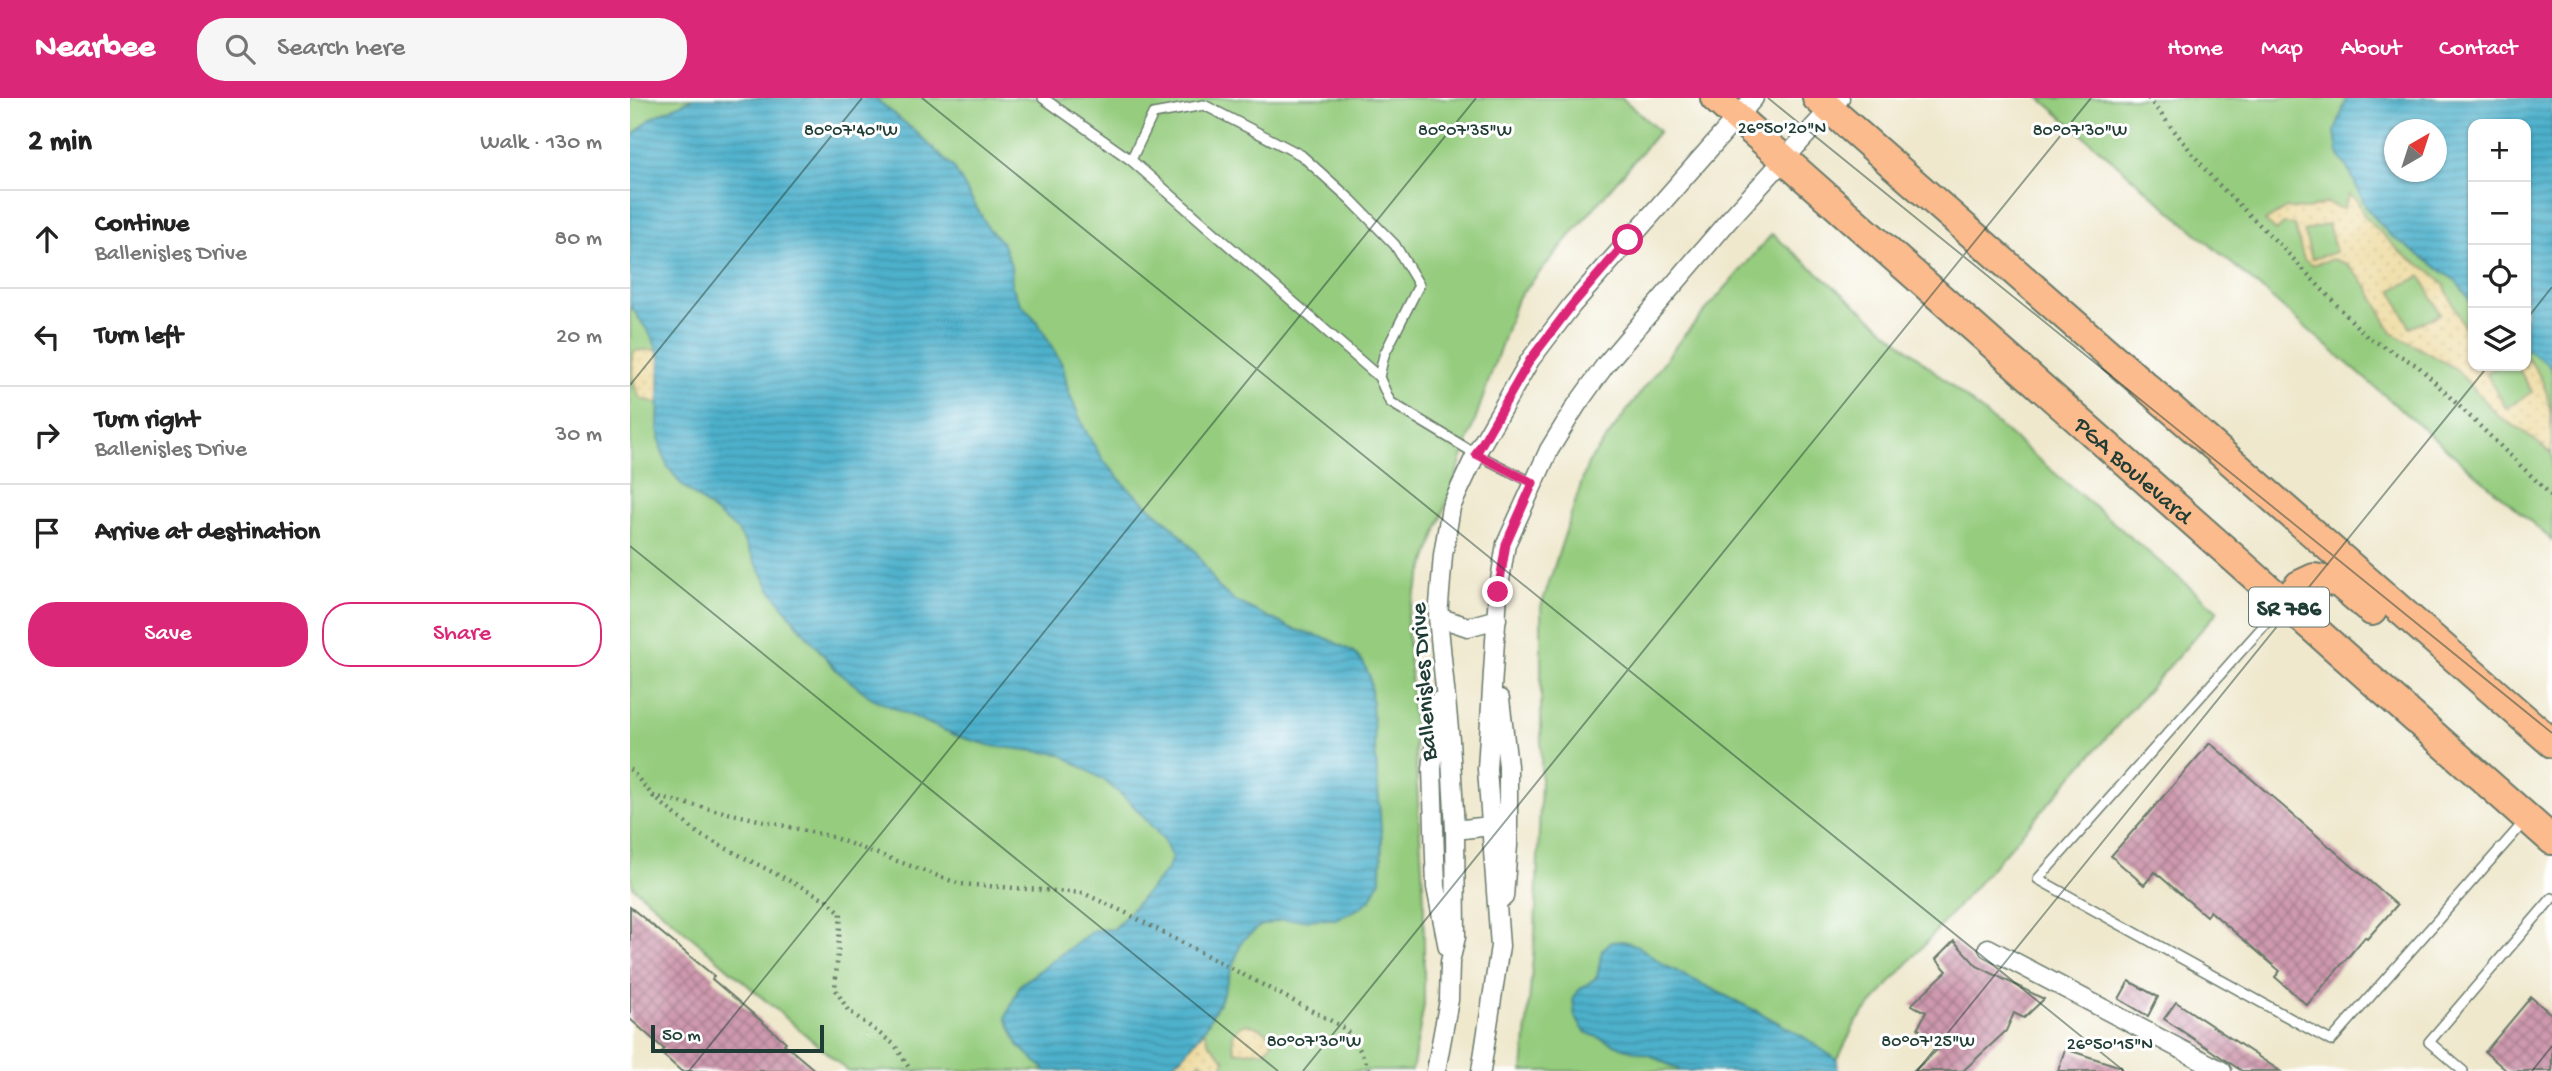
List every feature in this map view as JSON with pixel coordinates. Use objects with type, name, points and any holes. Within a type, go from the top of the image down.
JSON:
[{"type":"main road","name":"PGA Boulevard","points":[[1715,98],[1745,108],[1783,160],[2552,840]]},
{"type":"main road","name":"SR 786","points":[[1829,102],[2552,743]]},
{"type":"main road","points":[[2284,603],[2299,586],[2314,578],[2339,583],[2399,632],[2510,706]]},
{"type":"street","points":[[1500,946],[1487,769],[1498,592],[1506,544],[1533,483],[1576,406],[1606,364],[1806,136],[1829,102]]},
{"type":"street","name":"Ballenisles Drive","points":[[1436,1071],[1449,1000],[1450,962],[1456,937],[1455,830],[1438,617],[1443,555],[1451,507],[1476,454],[1530,360],[1572,305],[1745,108]]},
{"type":"street","points":[[1438,617],[1468,628],[1497,619]]},
{"type":"street","points":[[1481,1071],[1500,946],[1508,845],[1508,766],[1494,657]]},
{"type":"street","points":[[1443,660],[1432,769],[1436,887],[1450,962]]},
{"type":"street","points":[[1455,830],[1490,826]]},
{"type":"street","points":[[1988,948],[2222,1071]]},
{"type":"lane","points":[[1043,98],[1131,160],[1379,377],[1390,402],[1476,454],[1533,483]]},
{"type":"lane","points":[[1131,160],[1153,114],[1204,105],[1301,155],[1352,200],[1395,245],[1419,285],[1384,355],[1379,377]]},
{"type":"lane","points":[[2284,603],[2038,879],[2330,1041],[2527,818]]},
{"type":"lane","points":[[2463,1071],[2429,1042],[2552,898]]},
{"type":"path","points":[[2148,98],[2213,179],[2367,337],[2418,366],[2552,496]]},
{"type":"path","points":[[630,769],[653,796],[700,835],[827,900],[841,913],[835,989],[848,1010],[895,1045],[911,1071]]},
{"type":"path","points":[[653,796],[829,836],[961,884],[1083,893],[1341,1026],[1354,1038],[1370,1071]]},
{"type":"green space","points":[[630,98],[1622,98],[1659,131],[1517,299],[1407,617],[1424,901],[1424,1005],[1412,1071],[848,1071],[633,887],[630,876]]},
{"type":"green space","points":[[2040,98],[2552,98],[2552,540]]},
{"type":"green space","points":[[1772,234],[2218,611],[1856,1022],[1832,1071],[1523,1071],[1535,934],[1541,780],[1541,607],[1588,463],[1681,339]]},
{"type":"sand","points":[[2349,195],[2357,200],[2364,216],[2401,253],[2433,273],[2444,285],[2468,335],[2468,371],[2489,371],[2486,373],[2506,408],[2532,392],[2520,371],[2531,371],[2531,363],[2541,378],[2549,402],[2552,454],[2522,430],[2500,418],[2456,369],[2392,333],[2368,287],[2347,264],[2333,259],[2312,265],[2304,260],[2294,225],[2284,224],[2276,231],[2265,221],[2286,208],[2307,209],[2326,203],[2343,209]],"holes":[[[2328,224],[2336,252],[2312,259],[2304,231]],[[2421,276],[2440,314],[2410,328],[2392,290]]]},
{"type":"sand","points":[[657,350],[660,358],[659,403],[641,399],[634,382],[634,351]]},
{"type":"sand","points":[[1247,1024],[1258,1027],[1272,1039],[1271,1045],[1265,1051],[1236,1052],[1234,1034],[1238,1028]]},
{"type":"sand","points":[[1204,1030],[1209,1043],[1225,1060],[1221,1071],[1210,1071],[1200,1062],[1198,1071],[1163,1071],[1182,1057]]},
{"type":"water","points":[[694,98],[875,98],[916,132],[954,168],[989,229],[1002,242],[1011,265],[1012,286],[1020,303],[1037,321],[1063,366],[1068,390],[1084,428],[1104,461],[1126,486],[1175,529],[1196,552],[1218,587],[1235,601],[1293,629],[1328,639],[1352,651],[1363,662],[1370,677],[1382,841],[1381,878],[1371,899],[1337,919],[1281,920],[1260,926],[1242,941],[1221,999],[1204,1030],[1182,1057],[1163,1071],[1046,1071],[1018,1045],[1006,1017],[1020,985],[1094,930],[1114,929],[1166,871],[1172,858],[1163,839],[1131,803],[1105,781],[1060,754],[992,746],[957,736],[873,699],[837,671],[797,624],[771,590],[738,531],[682,485],[668,467],[658,428],[660,358],[653,339],[630,305],[630,137],[653,117]]},
{"type":"water","points":[[2347,98],[2552,98],[2552,372],[2548,364],[2531,352],[2531,119],[2468,119],[2468,298],[2456,281],[2390,235],[2367,209],[2351,174],[2338,154],[2335,131]]},
{"type":"water","points":[[1623,941],[1638,946],[1664,965],[1804,1037],[1837,1060],[1838,1071],[1681,1071],[1652,1056],[1585,1032],[1575,1017],[1573,998],[1597,977],[1602,950],[1611,942]]},
{"type":"building","points":[[2210,743],[2397,905],[2367,939],[2365,937],[2307,1005],[2275,977],[2280,971],[2210,911],[2206,916],[2155,872],[2144,885],[2111,856]]},
{"type":"building","points":[[630,907],[714,976],[712,979],[816,1071],[681,1071],[661,1053],[664,1049],[630,1019]]},
{"type":"building","points":[[1954,941],[1977,966],[2044,999],[2024,1018],[2014,1013],[2006,1031],[1963,1071],[1914,1071],[1938,1049],[1918,1028],[1926,1012],[1911,1005],[1947,971],[1936,959]]},
{"type":"building","points":[[2129,981],[2158,997],[2148,1016],[2119,999]]},
{"type":"building","points":[[2531,997],[2552,1015],[2552,1071],[2507,1071],[2485,1052]]},
{"type":"building","points":[[2176,1002],[2280,1071],[2242,1071],[2164,1019]]},
{"type":"building","points":[[2065,1049],[2121,1067],[2120,1071],[2058,1071]]},
{"type":"route","points":[[1498,592],[1506,544],[1533,483],[1476,454],[1530,360],[1572,305],[1628,240]]}]
